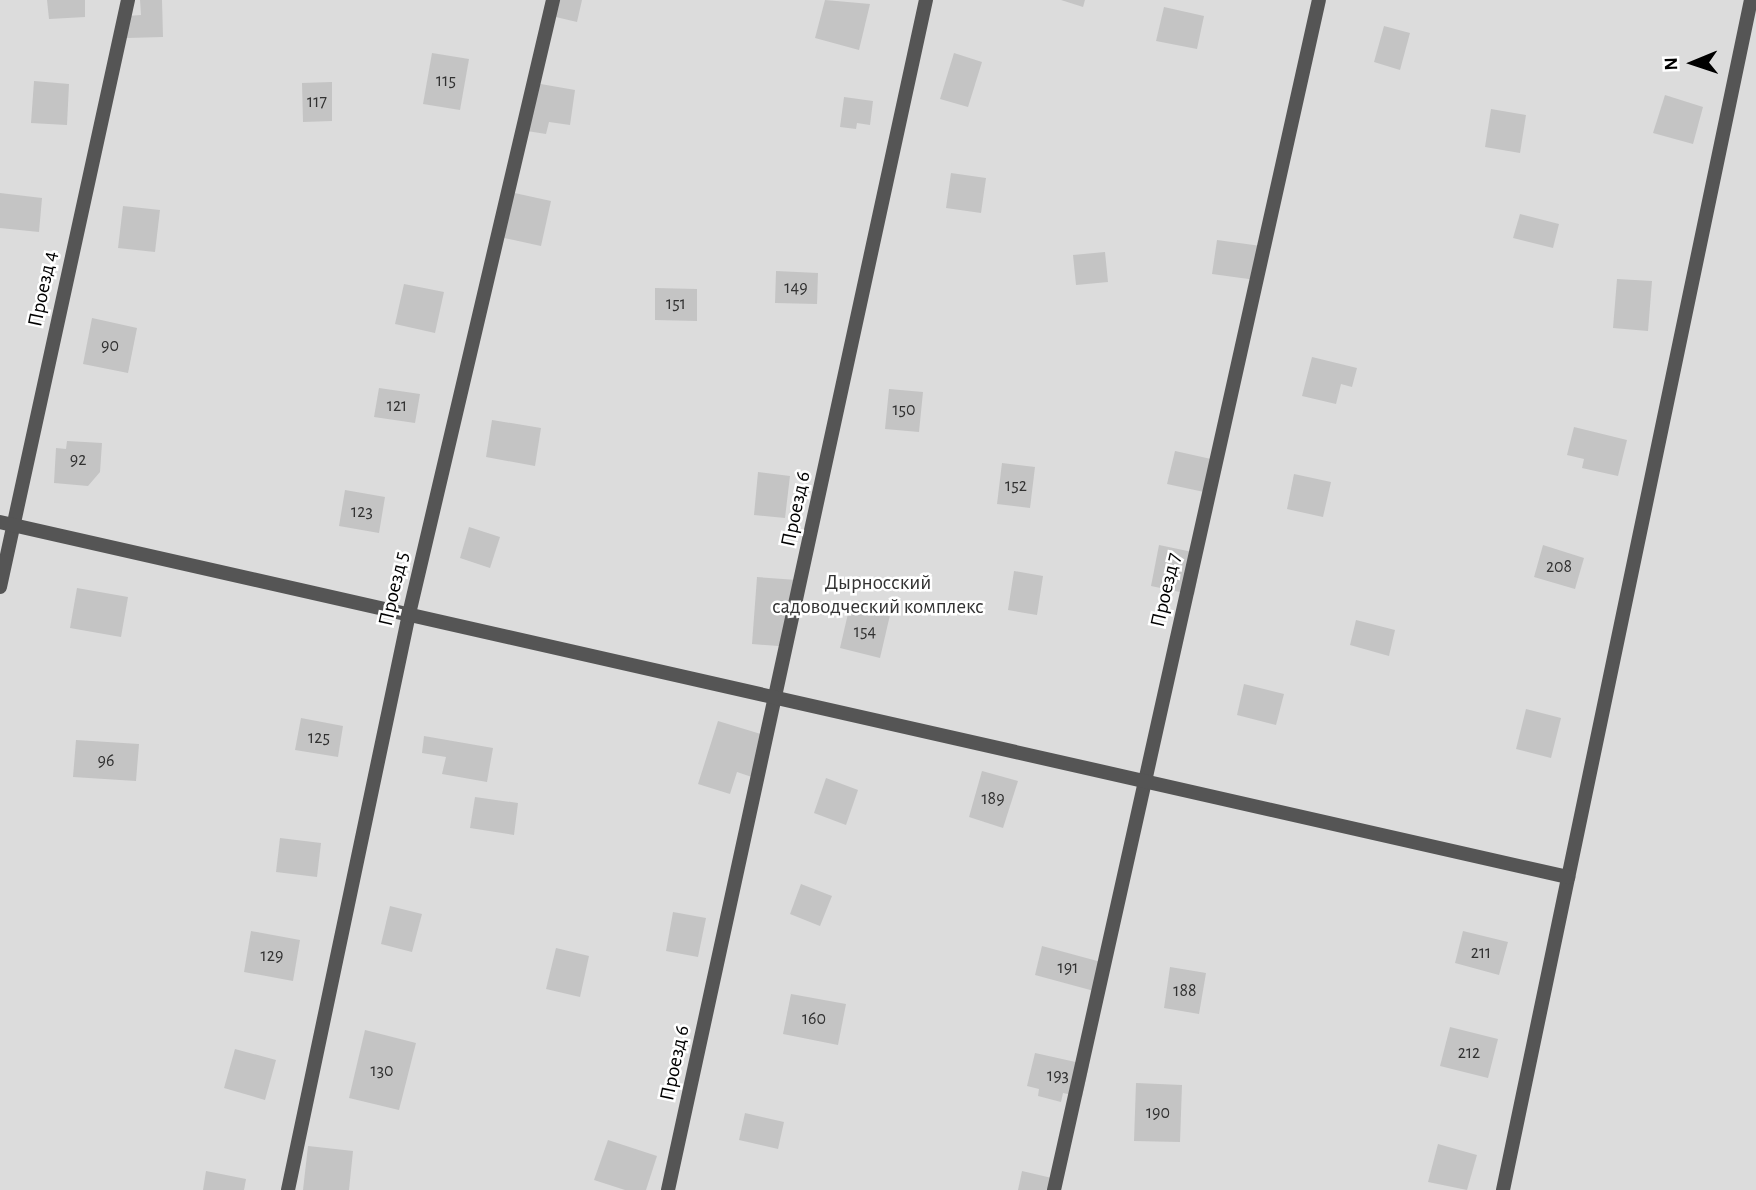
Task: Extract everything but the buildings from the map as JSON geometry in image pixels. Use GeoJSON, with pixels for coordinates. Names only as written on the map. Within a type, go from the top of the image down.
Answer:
{"type":"FeatureCollection","features":[{"type":"Feature","properties":{"kind":"street","name":"Проезд 4"},"geometry":{"type":"LineString","coordinates":[[0,587],[7,523],[128,0]]}},
{"type":"Feature","properties":{"kind":"street","name":"Проезд 5"},"geometry":{"type":"LineString","coordinates":[[288,1190],[409,614],[553,0]]}},
{"type":"Feature","properties":{"kind":"street","name":"Проезд 6"},"geometry":{"type":"LineString","coordinates":[[668,1190],[926,0]]}},
{"type":"Feature","properties":{"kind":"street","name":"Проезд 7"},"geometry":{"type":"LineString","coordinates":[[1054,1190],[1319,0]]}},
{"type":"Feature","properties":{"kind":"street"},"geometry":{"type":"LineString","coordinates":[[1503,1190],[1751,0]]}},
{"type":"Feature","properties":{"kind":"street"},"geometry":{"type":"LineString","coordinates":[[7,523],[1568,877]]}},
{"type":"Feature","properties":{"kind":"green space","name":"Дырносский садоводческий комплекс"},"geometry":{"type":"Polygon","coordinates":[[[0,0],[1756,0],[1756,1190],[0,1190],[0,0]]]}}]}
